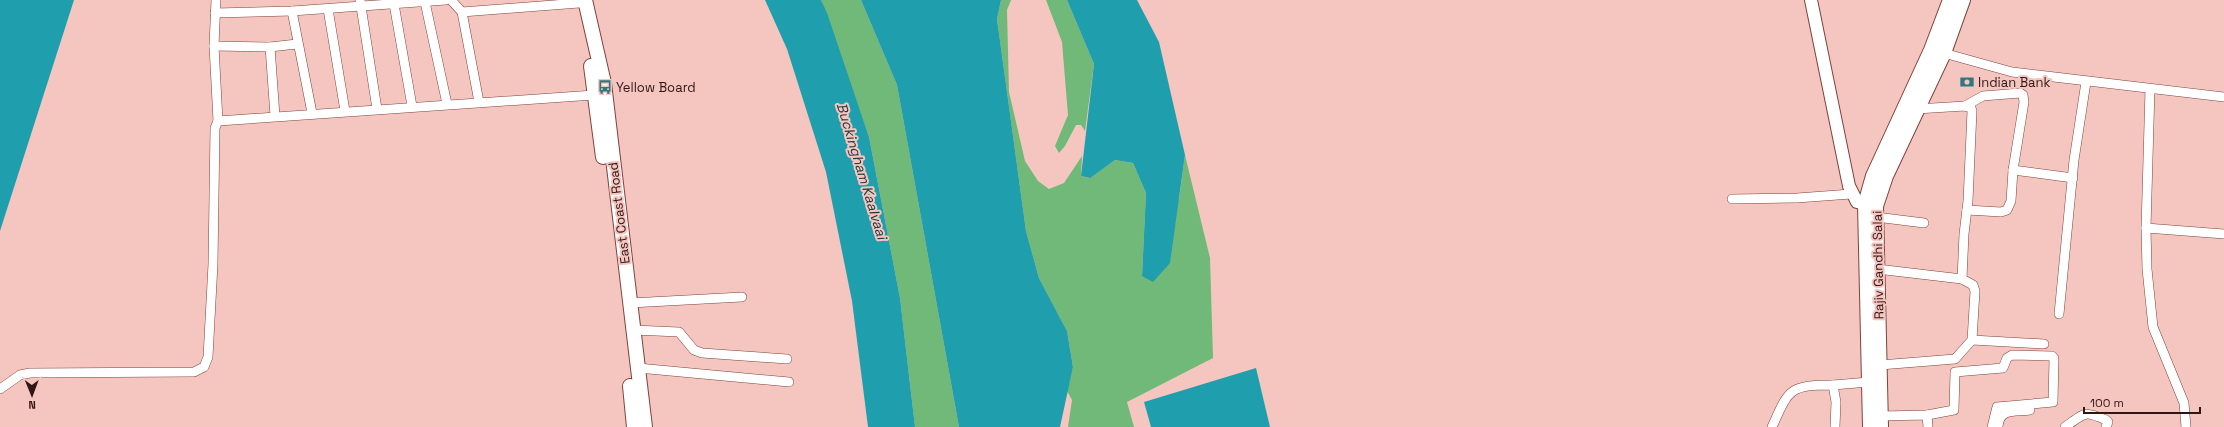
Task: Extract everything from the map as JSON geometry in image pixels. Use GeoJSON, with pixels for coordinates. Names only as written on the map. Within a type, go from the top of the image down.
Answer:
{"type":"FeatureCollection","features":[{"type":"Feature","properties":{"kind":"main road","name":"Rajiv Gandhi Salai"},"geometry":{"type":"LineString","coordinates":[[1881,421],[1877,270],[1872,209],[1916,109],[1937,52],[1950,0]]}},
{"type":"Feature","properties":{"kind":"main road","name":"Rajiv Gandhi Salai"},"geometry":{"type":"LineString","coordinates":[[1870,427],[1869,382],[1873,176],[1963,0]]}},
{"type":"Feature","properties":{"kind":"main road","name":"East Coast Road"},"geometry":{"type":"LineString","coordinates":[[580,1],[588,45],[622,287],[634,427]]}},
{"type":"Feature","properties":{"kind":"main road","name":"East Coast Road"},"geometry":{"type":"LineString","coordinates":[[580,1],[604,84],[644,427]]}},
{"type":"Feature","properties":{"kind":"street"},"geometry":{"type":"LineString","coordinates":[[0,389],[20,374],[194,372],[204,368],[208,357],[209,342],[213,264],[215,128],[218,121],[214,46],[216,0]]}},
{"type":"Feature","properties":{"kind":"street"},"geometry":{"type":"LineString","coordinates":[[215,13],[292,11],[328,8],[360,3],[394,4],[446,0]]}},
{"type":"Feature","properties":{"kind":"street"},"geometry":{"type":"LineString","coordinates":[[451,0],[462,12],[479,102]]}},
{"type":"Feature","properties":{"kind":"street"},"geometry":{"type":"LineString","coordinates":[[1811,0],[1851,194],[1857,202],[1872,209],[1924,223]]}},
{"type":"Feature","properties":{"kind":"street"},"geometry":{"type":"LineString","coordinates":[[462,12],[580,1]]}},
{"type":"Feature","properties":{"kind":"street"},"geometry":{"type":"LineString","coordinates":[[425,2],[447,104]]}},
{"type":"Feature","properties":{"kind":"street"},"geometry":{"type":"LineString","coordinates":[[360,3],[378,109]]}},
{"type":"Feature","properties":{"kind":"street"},"geometry":{"type":"LineString","coordinates":[[394,4],[412,106]]}},
{"type":"Feature","properties":{"kind":"street"},"geometry":{"type":"LineString","coordinates":[[328,8],[345,111]]}},
{"type":"Feature","properties":{"kind":"street"},"geometry":{"type":"LineString","coordinates":[[292,11],[297,44],[312,113]]}},
{"type":"Feature","properties":{"kind":"street"},"geometry":{"type":"LineString","coordinates":[[214,46],[270,47],[297,44]]}},
{"type":"Feature","properties":{"kind":"street"},"geometry":{"type":"LineString","coordinates":[[270,47],[275,116]]}},
{"type":"Feature","properties":{"kind":"street"},"geometry":{"type":"LineString","coordinates":[[1937,52],[2012,72],[2086,82],[2224,97]]}},
{"type":"Feature","properties":{"kind":"street"},"geometry":{"type":"LineString","coordinates":[[2059,314],[2073,178],[2086,82]]}},
{"type":"Feature","properties":{"kind":"street"},"geometry":{"type":"LineString","coordinates":[[2150,89],[2146,228],[2147,269],[2153,327],[2184,403],[2186,427]]}},
{"type":"Feature","properties":{"kind":"street"},"geometry":{"type":"LineString","coordinates":[[1965,106],[1983,96],[2020,93],[2023,95],[2024,102],[2013,170],[2011,201],[2007,210],[2001,212],[1967,210]]}},
{"type":"Feature","properties":{"kind":"street"},"geometry":{"type":"LineString","coordinates":[[218,121],[412,106],[594,95]]}},
{"type":"Feature","properties":{"kind":"street"},"geometry":{"type":"LineString","coordinates":[[1916,109],[1965,106],[1971,108],[1972,114],[1967,210],[1962,279]]}},
{"type":"Feature","properties":{"kind":"street"},"geometry":{"type":"LineString","coordinates":[[2013,170],[2073,178]]}},
{"type":"Feature","properties":{"kind":"street"},"geometry":{"type":"LineString","coordinates":[[1732,199],[1790,198],[1851,194]]}},
{"type":"Feature","properties":{"kind":"street"},"geometry":{"type":"LineString","coordinates":[[2146,228],[2224,234]]}},
{"type":"Feature","properties":{"kind":"street"},"geometry":{"type":"LineString","coordinates":[[1877,270],[1962,279],[1973,285],[1974,291],[1972,340],[1955,358],[1880,365]]}},
{"type":"Feature","properties":{"kind":"street"},"geometry":{"type":"LineString","coordinates":[[630,303],[742,297]]}},
{"type":"Feature","properties":{"kind":"street"},"geometry":{"type":"LineString","coordinates":[[633,330],[679,332],[694,350],[702,353],[787,359]]}},
{"type":"Feature","properties":{"kind":"street"},"geometry":{"type":"LineString","coordinates":[[1972,340],[2044,344]]}},
{"type":"Feature","properties":{"kind":"street"},"geometry":{"type":"LineString","coordinates":[[1881,421],[1954,410],[1955,372],[2003,368],[2007,358],[2012,355],[2052,356],[2054,358],[2053,402],[1997,407],[1992,427]]}},
{"type":"Feature","properties":{"kind":"street"},"geometry":{"type":"LineString","coordinates":[[638,368],[789,382]]}},
{"type":"Feature","properties":{"kind":"street"},"geometry":{"type":"LineString","coordinates":[[1772,427],[1785,399],[1791,391],[1805,387],[1869,382]]}},
{"type":"Feature","properties":{"kind":"street"},"geometry":{"type":"LineString","coordinates":[[1833,385],[1836,402],[1835,427]]}},
{"type":"Feature","properties":{"kind":"street"},"geometry":{"type":"LineString","coordinates":[[1998,427],[1999,418],[2003,413],[2051,407]]}},
{"type":"Feature","properties":{"kind":"street"},"geometry":{"type":"LineString","coordinates":[[2065,427],[2085,413],[2089,412],[2106,420],[2108,422],[2106,427]]}},
{"type":"Feature","properties":{"kind":"street"},"geometry":{"type":"LineString","coordinates":[[1927,415],[1928,427]]}},
{"type":"Feature","properties":{"kind":"green space"},"geometry":{"type":"Polygon","coordinates":[[[821,0],[861,0],[897,85],[959,427],[915,427],[900,298],[869,137],[821,0]]]}},
{"type":"Feature","properties":{"kind":"green space"},"geometry":{"type":"Polygon","coordinates":[[[1001,0],[1011,0],[1007,10],[1009,92],[1025,161],[1038,181],[1049,189],[1064,183],[1082,156],[1081,176],[1089,178],[1115,160],[1133,163],[1146,193],[1142,276],[1179,199],[1185,155],[1210,258],[1213,358],[1127,402],[1134,427],[1068,427],[1072,400],[1067,391],[1073,367],[1067,331],[1039,278],[1026,231],[997,19],[1001,0]]]}},
{"type":"Feature","properties":{"kind":"green space"},"geometry":{"type":"Polygon","coordinates":[[[1046,0],[1067,0],[1094,64],[1085,131],[1081,125],[1076,125],[1065,146],[1059,153],[1055,146],[1068,115],[1062,42],[1046,0]]]}},
{"type":"Feature","properties":{"kind":"water"},"geometry":{"type":"Polygon","coordinates":[[[0,0],[74,0],[0,231],[0,0]]]}},
{"type":"Feature","properties":{"kind":"water","name":"Buckingham Kaalvaai"},"geometry":{"type":"Polygon","coordinates":[[[765,0],[821,0],[827,13],[869,137],[900,298],[915,427],[868,427],[852,301],[826,172],[787,49],[765,0]]]}},
{"type":"Feature","properties":{"kind":"water"},"geometry":{"type":"Polygon","coordinates":[[[861,0],[1001,0],[997,19],[1026,231],[1039,278],[1067,331],[1073,367],[1060,427],[959,427],[897,85],[861,0]]]}},
{"type":"Feature","properties":{"kind":"water"},"geometry":{"type":"Polygon","coordinates":[[[1067,0],[1137,0],[1159,42],[1185,155],[1170,263],[1153,282],[1142,276],[1146,193],[1133,163],[1115,160],[1090,178],[1081,176],[1094,64],[1067,0]]]}},
{"type":"Feature","properties":{"kind":"water"},"geometry":{"type":"Polygon","coordinates":[[[1256,368],[1270,427],[1151,427],[1144,402],[1256,368]]]}},
{"type":"Feature","properties":{"kind":"place","name":"Indian Bank"},"geometry":{"type":"Point","coordinates":[1967,82]}},
{"type":"Feature","properties":{"kind":"place","name":"Yellow Board"},"geometry":{"type":"Point","coordinates":[605,87]}}]}
